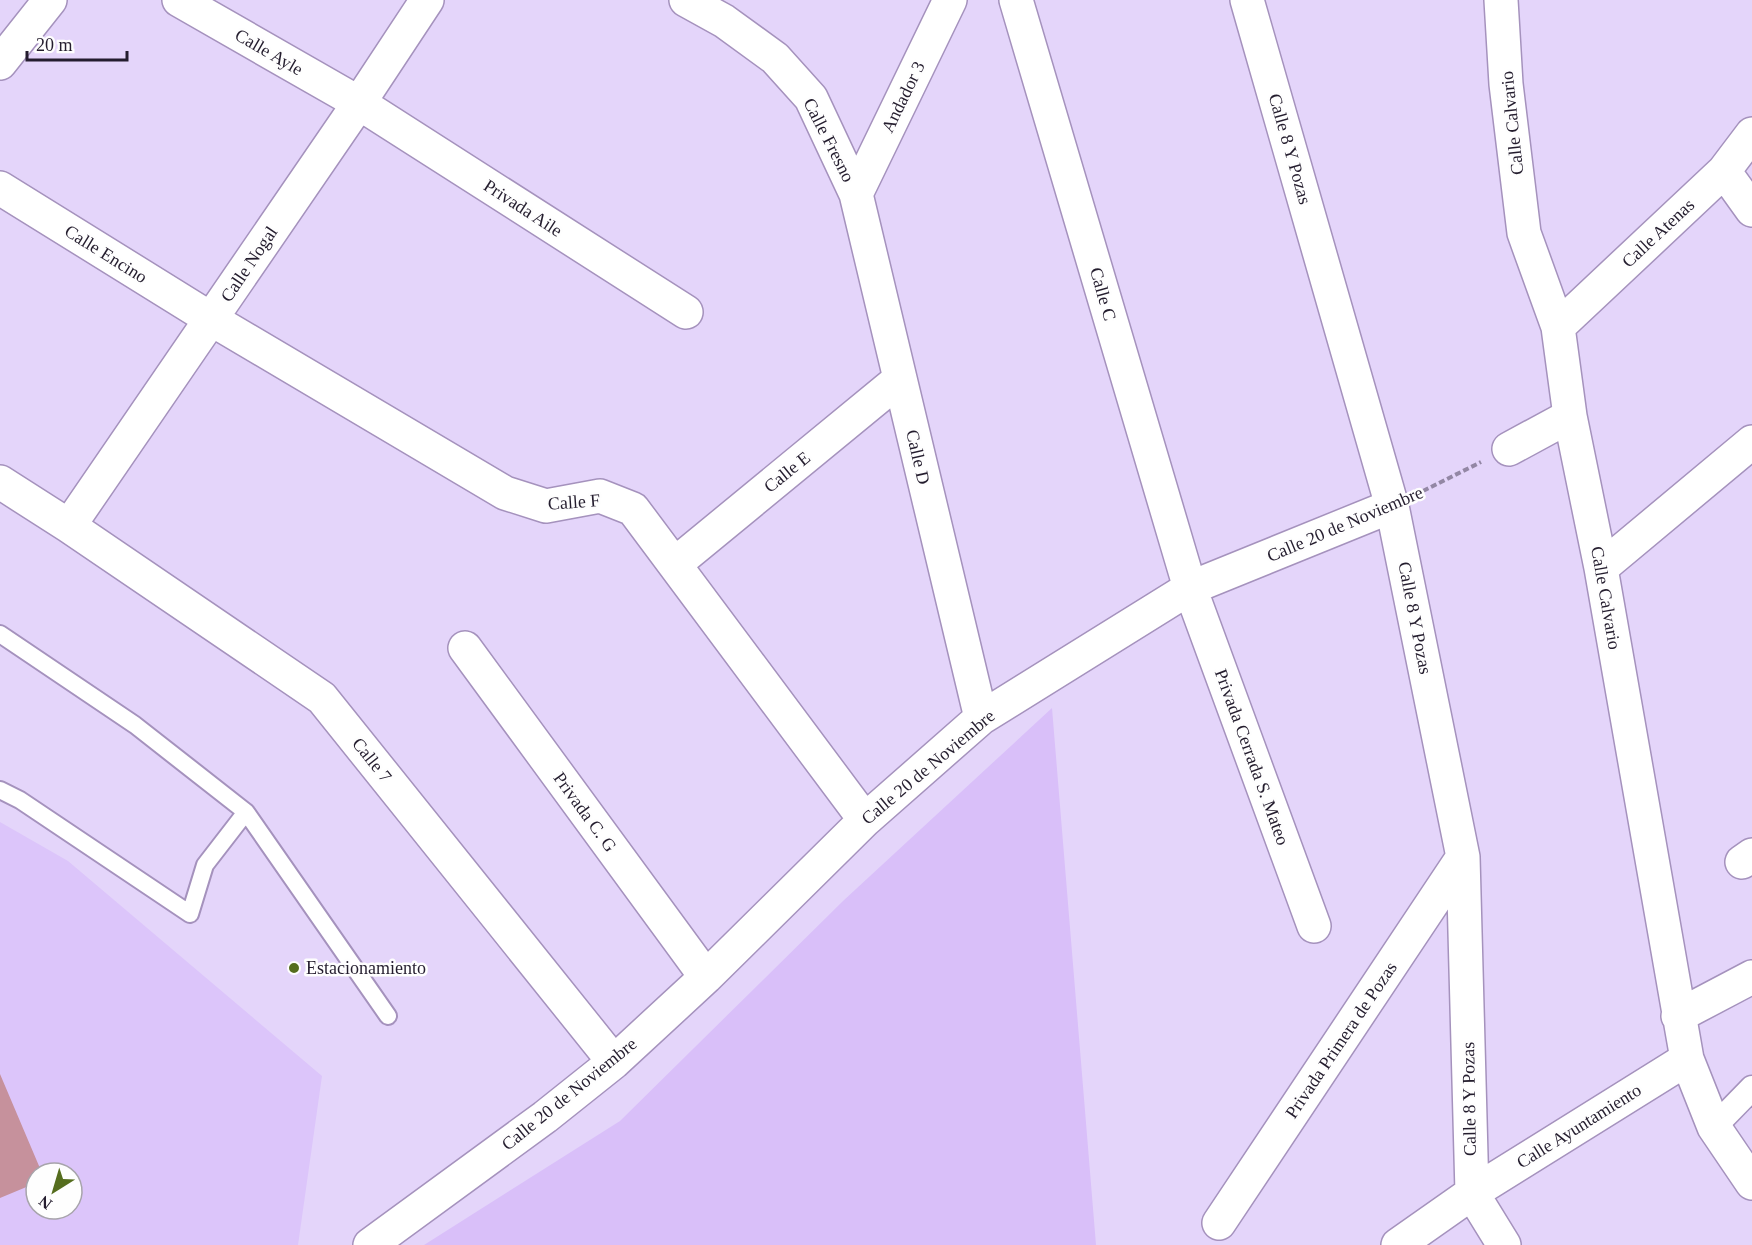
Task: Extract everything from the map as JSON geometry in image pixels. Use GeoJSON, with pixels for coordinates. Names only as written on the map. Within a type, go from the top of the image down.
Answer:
{"type":"FeatureCollection","features":[{"type":"Feature","properties":{"kind":"street"},"geometry":{"type":"LineString","coordinates":[[0,63],[50,0]]}},
{"type":"Feature","properties":{"kind":"street","name":"Calle Ayle"},"geometry":{"type":"LineString","coordinates":[[179,0],[360,103]]}},
{"type":"Feature","properties":{"kind":"street","name":"Calle Nogal"},"geometry":{"type":"LineString","coordinates":[[69,526],[360,103],[427,0]]}},
{"type":"Feature","properties":{"kind":"street","name":"Calle Fresno"},"geometry":{"type":"LineString","coordinates":[[686,0],[724,21],[775,58],[811,99],[856,194]]}},
{"type":"Feature","properties":{"kind":"street","name":"Andador 3"},"geometry":{"type":"LineString","coordinates":[[856,194],[950,0]]}},
{"type":"Feature","properties":{"kind":"street","name":"Calle C"},"geometry":{"type":"LineString","coordinates":[[1016,0],[1190,588]]}},
{"type":"Feature","properties":{"kind":"street","name":"Calle 8 Y Pozas"},"geometry":{"type":"LineString","coordinates":[[1247,0],[1392,506],[1463,857],[1472,1193]]}},
{"type":"Feature","properties":{"kind":"street","name":"Calle Calvario"},"geometry":{"type":"LineString","coordinates":[[1501,0],[1506,84],[1524,233],[1558,327],[1570,416],[1601,568],[1687,1059],[1714,1127],[1752,1183]]}},
{"type":"Feature","properties":{"kind":"street","name":"Privada Aile"},"geometry":{"type":"LineString","coordinates":[[360,103],[687,312]]}},
{"type":"Feature","properties":{"kind":"street","name":"Calle Atenas"},"geometry":{"type":"LineString","coordinates":[[1558,327],[1724,171],[1752,134]]}},
{"type":"Feature","properties":{"kind":"street"},"geometry":{"type":"LineString","coordinates":[[1724,171],[1752,210]]}},
{"type":"Feature","properties":{"kind":"street","name":"Calle Encino"},"geometry":{"type":"LineString","coordinates":[[0,188],[211,319]]}},
{"type":"Feature","properties":{"kind":"street","name":"Calle D"},"geometry":{"type":"LineString","coordinates":[[856,194],[981,718]]}},
{"type":"Feature","properties":{"kind":"street","name":"Calle F"},"geometry":{"type":"LineString","coordinates":[[211,319],[505,493],[546,506],[600,496],[633,509],[865,820]]}},
{"type":"Feature","properties":{"kind":"street","name":"Calle E"},"geometry":{"type":"LineString","coordinates":[[675,564],[900,380]]}},
{"type":"Feature","properties":{"kind":"street"},"geometry":{"type":"LineString","coordinates":[[1509,449],[1570,416]]}},
{"type":"Feature","properties":{"kind":"street"},"geometry":{"type":"LineString","coordinates":[[1601,568],[1752,442]]}},
{"type":"Feature","properties":{"kind":"street","name":"Calle 7"},"geometry":{"type":"LineString","coordinates":[[0,482],[69,526],[322,698],[614,1062]]}},
{"type":"Feature","properties":{"kind":"street","name":"Calle 20 de Noviembre"},"geometry":{"type":"LineString","coordinates":[[370,1245],[545,1117],[614,1062],[706,977],[865,820],[981,718],[1190,588],[1392,506]]}},
{"type":"Feature","properties":{"kind":"street","name":"Privada Cerrada S. Mateo"},"geometry":{"type":"LineString","coordinates":[[1190,588],[1314,926]]}},
{"type":"Feature","properties":{"kind":"street","name":"Privada C. G"},"geometry":{"type":"LineString","coordinates":[[465,648],[706,977]]}},
{"type":"Feature","properties":{"kind":"street","name":"Privada Primera de Pozas"},"geometry":{"type":"LineString","coordinates":[[1219,1223],[1463,857]]}},
{"type":"Feature","properties":{"kind":"street"},"geometry":{"type":"LineString","coordinates":[[1678,1016],[1752,977]]}},
{"type":"Feature","properties":{"kind":"street","name":"Calle Ayuntamiento"},"geometry":{"type":"LineString","coordinates":[[1398,1245],[1472,1193],[1687,1059]]}},
{"type":"Feature","properties":{"kind":"street"},"geometry":{"type":"LineString","coordinates":[[1714,1127],[1752,1088]]}},
{"type":"Feature","properties":{"kind":"street"},"geometry":{"type":"LineString","coordinates":[[1472,1193],[1504,1245]]}},
{"type":"Feature","properties":{"kind":"lane"},"geometry":{"type":"LineString","coordinates":[[0,634],[135,725],[246,812],[388,1016]]}},
{"type":"Feature","properties":{"kind":"lane"},"geometry":{"type":"LineString","coordinates":[[0,790],[20,800],[190,914],[205,865],[246,812]]}},
{"type":"Feature","properties":{"kind":"path","name":"Calle 20 de Noviembre"},"geometry":{"type":"LineString","coordinates":[[1392,506],[1509,449]]}},
{"type":"Feature","properties":{"kind":"shaded area"},"geometry":{"type":"Polygon","coordinates":[[[1052,708],[1096,1245],[424,1245],[620,1121],[843,901],[1052,708]]]}},
{"type":"Feature","properties":{"kind":"shaded area"},"geometry":{"type":"Polygon","coordinates":[[[0,822],[68,861],[322,1076],[298,1245],[0,1245],[0,822]]]}},
{"type":"Feature","properties":{"kind":"building"},"geometry":{"type":"Polygon","coordinates":[[[0,1074],[37,1161],[24,1161],[24,1188],[0,1198],[0,1074]]]}},
{"type":"Feature","properties":{"kind":"place","name":"Estacionamiento"},"geometry":{"type":"Point","coordinates":[294,968]}}]}
